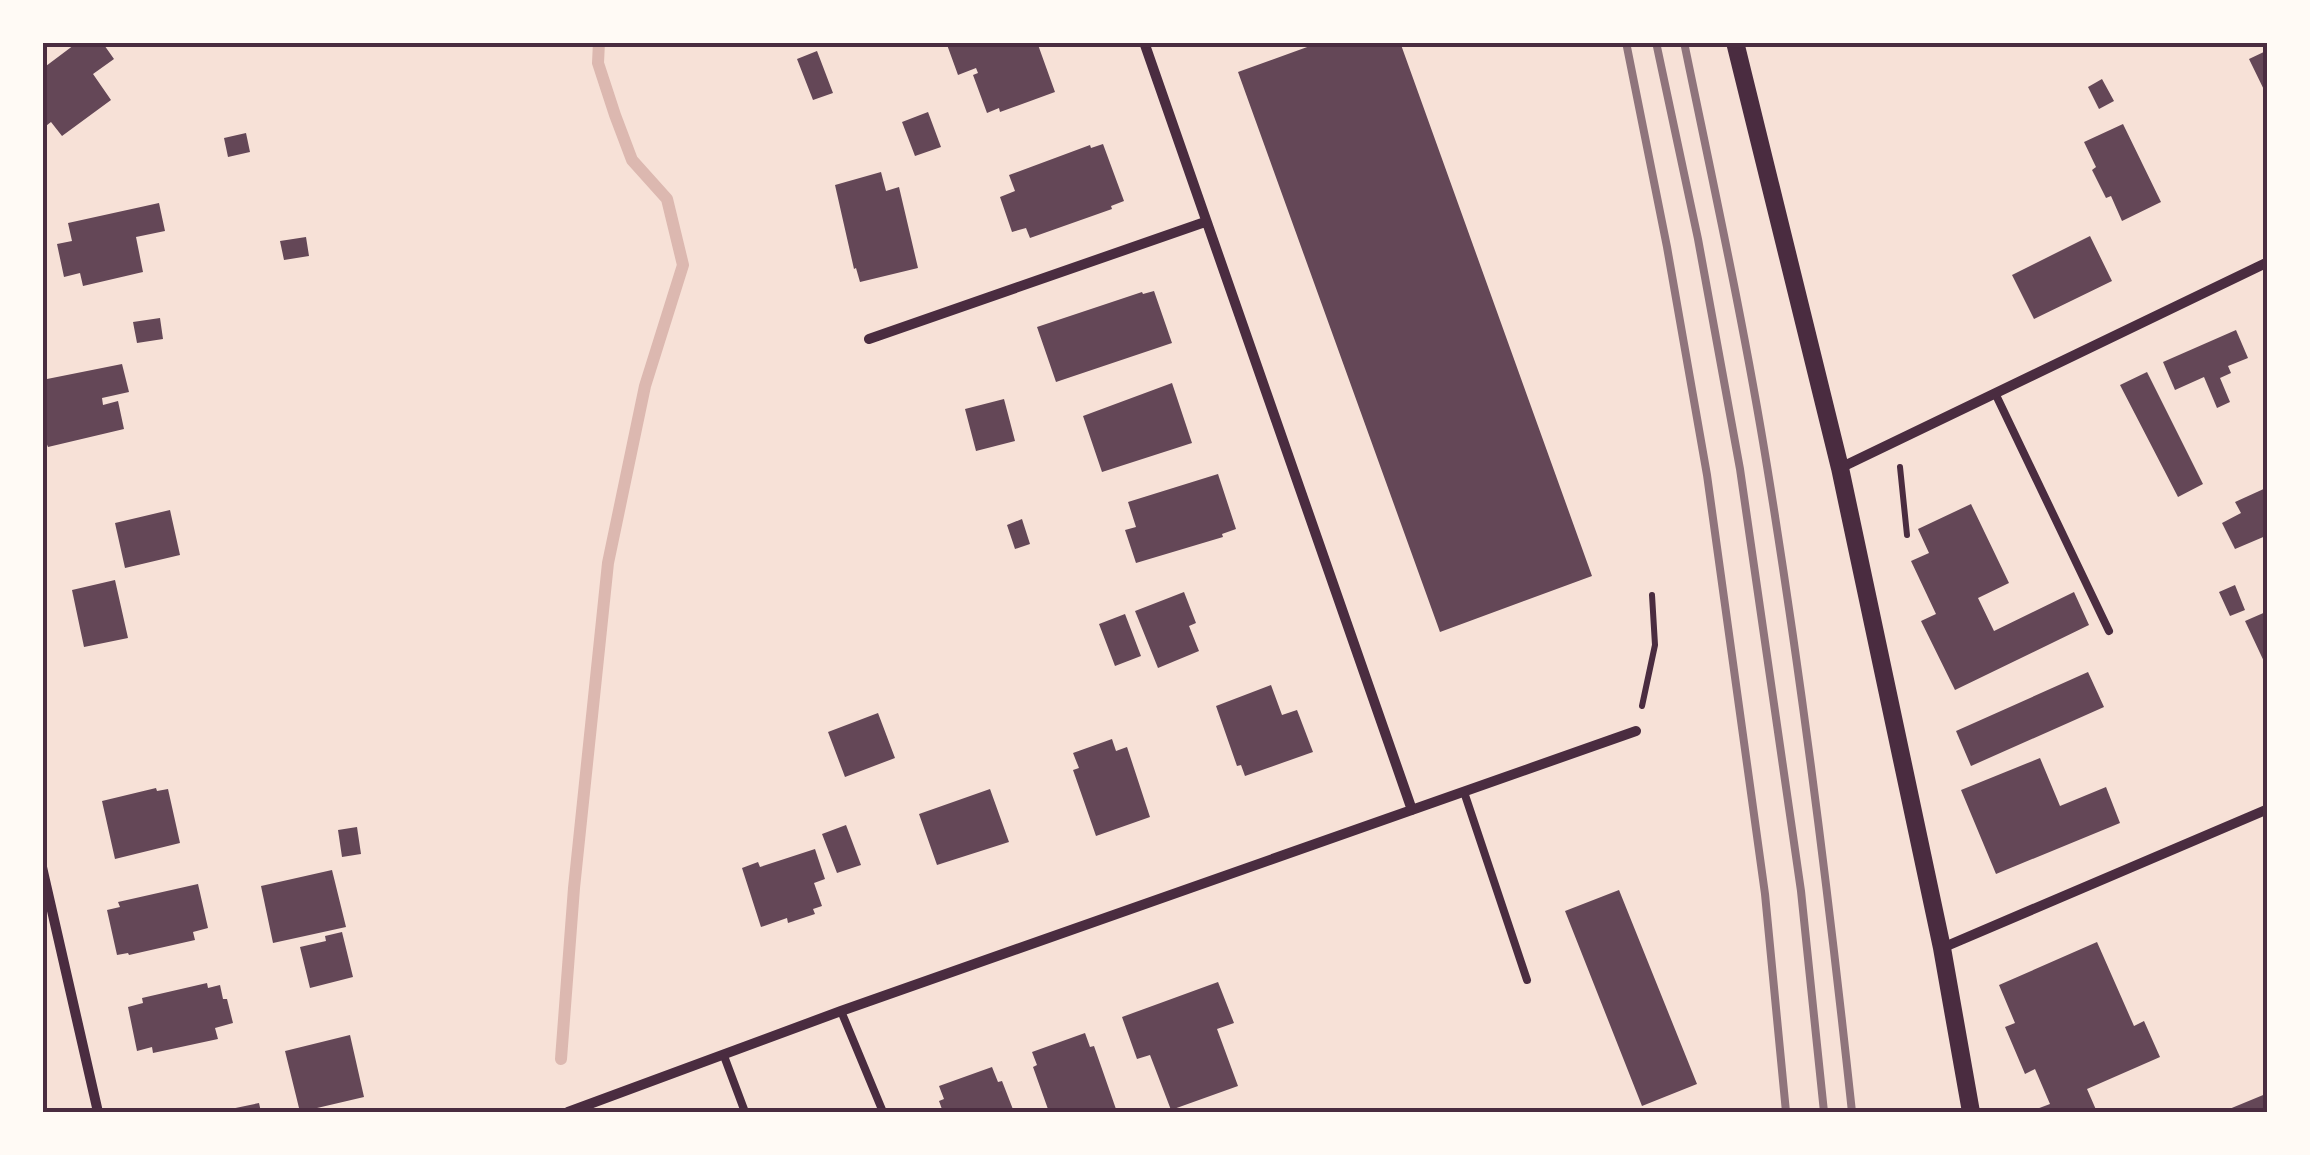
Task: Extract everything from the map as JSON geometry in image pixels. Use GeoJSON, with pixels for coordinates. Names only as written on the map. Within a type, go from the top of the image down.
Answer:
{"type":"FeatureCollection","features":[{"type":"Feature","properties":{"kind":"street"},"geometry":{"type":"LineString","coordinates":[[1144,42],[1412,810]]}},
{"type":"Feature","properties":{"kind":"street"},"geometry":{"type":"LineString","coordinates":[[1735,42],[1840,468],[1942,948],[1971,1112]]}},
{"type":"Feature","properties":{"kind":"street"},"geometry":{"type":"LineString","coordinates":[[868,339],[1206,222]]}},
{"type":"Feature","properties":{"kind":"street"},"geometry":{"type":"LineString","coordinates":[[1840,468],[2268,262]]}},
{"type":"Feature","properties":{"kind":"street"},"geometry":{"type":"LineString","coordinates":[[568,1112],[841,1011],[1636,731]]}},
{"type":"Feature","properties":{"kind":"street"},"geometry":{"type":"LineString","coordinates":[[1942,948],[2268,808]]}},
{"type":"Feature","properties":{"kind":"street"},"geometry":{"type":"LineString","coordinates":[[42,866],[98,1112]]}},
{"type":"Feature","properties":{"kind":"lane"},"geometry":{"type":"LineString","coordinates":[[1996,392],[2109,631]]}},
{"type":"Feature","properties":{"kind":"lane"},"geometry":{"type":"LineString","coordinates":[[1464,792],[1527,980]]}},
{"type":"Feature","properties":{"kind":"lane"},"geometry":{"type":"LineString","coordinates":[[841,1011],[883,1112]]}},
{"type":"Feature","properties":{"kind":"lane"},"geometry":{"type":"LineString","coordinates":[[724,1056],[745,1112]]}},
{"type":"Feature","properties":{"kind":"path"},"geometry":{"type":"LineString","coordinates":[[1905,494],[1907,535]]}},
{"type":"Feature","properties":{"kind":"path"},"geometry":{"type":"LineString","coordinates":[[1636,731],[1655,645],[1652,595]]}},
{"type":"Feature","properties":{"kind":"building"},"geometry":{"type":"Polygon","coordinates":[[[78,42],[102,42],[114,59],[93,74],[111,100],[62,136],[51,122],[42,129],[42,69],[78,42]]]}},
{"type":"Feature","properties":{"kind":"building"},"geometry":{"type":"Polygon","coordinates":[[[946,42],[1037,42],[1055,92],[987,113],[973,75],[978,73],[976,68],[958,75],[946,42]]]}},
{"type":"Feature","properties":{"kind":"building"},"geometry":{"type":"Polygon","coordinates":[[[1321,42],[1400,42],[1592,576],[1440,632],[1238,72],[1321,42]]]}},
{"type":"Feature","properties":{"kind":"building"},"geometry":{"type":"Polygon","coordinates":[[[2268,50],[2268,98],[2249,59],[2268,50]]]}},
{"type":"Feature","properties":{"kind":"building"},"geometry":{"type":"Polygon","coordinates":[[[817,51],[833,93],[813,100],[797,59],[817,51]]]}},
{"type":"Feature","properties":{"kind":"building"},"geometry":{"type":"Polygon","coordinates":[[[2102,79],[2114,101],[2099,109],[2088,87],[2102,79]]]}},
{"type":"Feature","properties":{"kind":"building"},"geometry":{"type":"Polygon","coordinates":[[[928,112],[941,147],[915,156],[902,122],[928,112]]]}},
{"type":"Feature","properties":{"kind":"building"},"geometry":{"type":"Polygon","coordinates":[[[2123,124],[2161,202],[2122,221],[2111,196],[2106,198],[2092,170],[2096,167],[2084,142],[2123,124]]]}},
{"type":"Feature","properties":{"kind":"building"},"geometry":{"type":"Polygon","coordinates":[[[246,133],[250,152],[228,157],[224,138],[246,133]]]}},
{"type":"Feature","properties":{"kind":"building"},"geometry":{"type":"Polygon","coordinates":[[[1103,144],[1124,201],[1111,206],[1112,209],[1030,238],[1026,228],[1012,232],[1000,197],[1015,191],[1009,175],[1090,145],[1091,148],[1103,144]]]}},
{"type":"Feature","properties":{"kind":"building"},"geometry":{"type":"Polygon","coordinates":[[[881,172],[886,191],[899,187],[918,268],[860,282],[835,185],[881,172]]]}},
{"type":"Feature","properties":{"kind":"building"},"geometry":{"type":"Polygon","coordinates":[[[159,203],[165,231],[136,237],[143,272],[83,286],[80,273],[64,277],[57,244],[72,241],[68,223],[159,203]]]}},
{"type":"Feature","properties":{"kind":"building"},"geometry":{"type":"Polygon","coordinates":[[[2090,236],[2112,281],[2034,319],[2012,275],[2090,236]]]}},
{"type":"Feature","properties":{"kind":"building"},"geometry":{"type":"Polygon","coordinates":[[[306,237],[309,256],[284,260],[280,241],[306,237]]]}},
{"type":"Feature","properties":{"kind":"building"},"geometry":{"type":"Polygon","coordinates":[[[1154,291],[1172,343],[1056,382],[1037,327],[1154,291]]]}},
{"type":"Feature","properties":{"kind":"building"},"geometry":{"type":"Polygon","coordinates":[[[160,318],[163,339],[137,343],[133,322],[160,318]]]}},
{"type":"Feature","properties":{"kind":"building"},"geometry":{"type":"Polygon","coordinates":[[[2236,330],[2248,358],[2228,366],[2231,373],[2220,378],[2230,402],[2217,408],[2204,377],[2175,390],[2163,362],[2236,330]]]}},
{"type":"Feature","properties":{"kind":"building"},"geometry":{"type":"Polygon","coordinates":[[[122,364],[129,392],[102,398],[103,405],[118,401],[124,429],[48,447],[42,432],[42,380],[122,364]]]}},
{"type":"Feature","properties":{"kind":"building"},"geometry":{"type":"Polygon","coordinates":[[[2147,372],[2203,484],[2178,497],[2120,385],[2147,372]]]}},
{"type":"Feature","properties":{"kind":"building"},"geometry":{"type":"Polygon","coordinates":[[[1172,383],[1192,443],[1102,472],[1083,416],[1172,383]]]}},
{"type":"Feature","properties":{"kind":"building"},"geometry":{"type":"Polygon","coordinates":[[[1004,399],[1015,441],[976,451],[965,409],[1004,399]]]}},
{"type":"Feature","properties":{"kind":"building"},"geometry":{"type":"Polygon","coordinates":[[[1218,474],[1236,529],[1222,534],[1223,537],[1136,563],[1125,530],[1136,527],[1128,502],[1218,474]]]}},
{"type":"Feature","properties":{"kind":"building"},"geometry":{"type":"Polygon","coordinates":[[[2268,487],[2268,535],[2235,549],[2222,523],[2241,513],[2235,502],[2268,487]]]}},
{"type":"Feature","properties":{"kind":"building"},"geometry":{"type":"Polygon","coordinates":[[[1971,504],[2009,583],[1978,598],[1994,631],[2074,592],[2089,625],[1955,690],[1921,621],[1936,614],[1911,561],[1929,553],[1918,529],[1971,504]]]}},
{"type":"Feature","properties":{"kind":"building"},"geometry":{"type":"Polygon","coordinates":[[[170,510],[180,555],[125,568],[115,523],[170,510]]]}},
{"type":"Feature","properties":{"kind":"building"},"geometry":{"type":"Polygon","coordinates":[[[1022,519],[1030,544],[1015,549],[1007,525],[1022,519]]]}},
{"type":"Feature","properties":{"kind":"building"},"geometry":{"type":"Polygon","coordinates":[[[115,580],[128,638],[84,647],[72,590],[115,580]]]}},
{"type":"Feature","properties":{"kind":"building"},"geometry":{"type":"Polygon","coordinates":[[[2235,585],[2245,610],[2230,616],[2219,592],[2235,585]]]}},
{"type":"Feature","properties":{"kind":"building"},"geometry":{"type":"Polygon","coordinates":[[[1184,592],[1196,623],[1189,626],[1199,651],[1158,668],[1135,611],[1184,592]]]}},
{"type":"Feature","properties":{"kind":"building"},"geometry":{"type":"Polygon","coordinates":[[[2268,611],[2268,670],[2245,621],[2268,611]]]}},
{"type":"Feature","properties":{"kind":"building"},"geometry":{"type":"Polygon","coordinates":[[[1125,614],[1141,656],[1115,666],[1099,624],[1125,614]]]}},
{"type":"Feature","properties":{"kind":"building"},"geometry":{"type":"Polygon","coordinates":[[[2088,672],[2104,707],[1971,766],[1956,731],[2088,672]]]}},
{"type":"Feature","properties":{"kind":"building"},"geometry":{"type":"Polygon","coordinates":[[[1271,685],[1282,715],[1297,710],[1313,752],[1245,776],[1241,765],[1237,766],[1216,706],[1271,685]]]}},
{"type":"Feature","properties":{"kind":"building"},"geometry":{"type":"Polygon","coordinates":[[[878,713],[895,758],[845,777],[828,732],[878,713]]]}},
{"type":"Feature","properties":{"kind":"building"},"geometry":{"type":"Polygon","coordinates":[[[1112,739],[1116,751],[1127,747],[1150,817],[1096,836],[1073,770],[1079,768],[1073,753],[1112,739]]]}},
{"type":"Feature","properties":{"kind":"building"},"geometry":{"type":"Polygon","coordinates":[[[2040,758],[2060,806],[2106,787],[2120,823],[1996,874],[1961,790],[2040,758]]]}},
{"type":"Feature","properties":{"kind":"building"},"geometry":{"type":"Polygon","coordinates":[[[156,788],[168,789],[180,843],[115,859],[102,801],[156,788]]]}},
{"type":"Feature","properties":{"kind":"building"},"geometry":{"type":"Polygon","coordinates":[[[990,789],[1009,842],[937,865],[919,814],[990,789]]]}},
{"type":"Feature","properties":{"kind":"building"},"geometry":{"type":"Polygon","coordinates":[[[846,825],[861,865],[837,873],[822,834],[846,825]]]}},
{"type":"Feature","properties":{"kind":"building"},"geometry":{"type":"Polygon","coordinates":[[[357,827],[361,854],[342,857],[338,830],[357,827]]]}},
{"type":"Feature","properties":{"kind":"building"},"geometry":{"type":"Polygon","coordinates":[[[815,849],[825,879],[814,883],[822,906],[813,909],[815,914],[761,927],[742,868],[758,862],[760,867],[815,849]]]}},
{"type":"Feature","properties":{"kind":"building"},"geometry":{"type":"Polygon","coordinates":[[[332,870],[346,927],[273,943],[261,886],[332,870]]]}},
{"type":"Feature","properties":{"kind":"building"},"geometry":{"type":"Polygon","coordinates":[[[198,884],[208,928],[193,932],[195,940],[117,955],[107,910],[120,907],[118,902],[198,884]]]}},
{"type":"Feature","properties":{"kind":"building"},"geometry":{"type":"Polygon","coordinates":[[[1619,890],[1697,1084],[1642,1106],[1565,911],[1619,890]]]}},
{"type":"Feature","properties":{"kind":"building"},"geometry":{"type":"Polygon","coordinates":[[[342,932],[353,977],[310,988],[300,947],[326,941],[325,936],[342,932]]]}},
{"type":"Feature","properties":{"kind":"building"},"geometry":{"type":"Polygon","coordinates":[[[2097,942],[2134,1026],[2144,1021],[2160,1057],[2087,1089],[2097,1112],[2029,1112],[2050,1104],[2035,1069],[2025,1074],[2005,1027],[2015,1023],[1999,985],[2097,942]]]}},
{"type":"Feature","properties":{"kind":"building"},"geometry":{"type":"Polygon","coordinates":[[[1218,982],[1234,1023],[1217,1029],[1238,1086],[1171,1110],[1150,1055],[1137,1059],[1122,1017],[1218,982]]]}},
{"type":"Feature","properties":{"kind":"building"},"geometry":{"type":"Polygon","coordinates":[[[207,983],[208,988],[220,985],[233,1023],[215,1028],[218,1039],[153,1053],[152,1047],[137,1051],[128,1007],[143,1003],[142,998],[207,983]]]}},
{"type":"Feature","properties":{"kind":"building"},"geometry":{"type":"Polygon","coordinates":[[[1085,1033],[1090,1047],[1094,1046],[1117,1112],[1049,1112],[1033,1067],[1037,1065],[1032,1052],[1085,1033]]]}},
{"type":"Feature","properties":{"kind":"building"},"geometry":{"type":"Polygon","coordinates":[[[350,1035],[364,1097],[300,1112],[285,1051],[350,1035]]]}},
{"type":"Feature","properties":{"kind":"building"},"geometry":{"type":"Polygon","coordinates":[[[992,1067],[1014,1112],[943,1112],[939,1086],[992,1067]]]}},
{"type":"Feature","properties":{"kind":"building"},"geometry":{"type":"Polygon","coordinates":[[[2268,1093],[2268,1112],[2222,1112],[2268,1093]]]}},
{"type":"Feature","properties":{"kind":"building"},"geometry":{"type":"Polygon","coordinates":[[[259,1103],[261,1112],[221,1112],[221,1111],[259,1103]]]}},
{"type":"Feature","properties":{"kind":"waterway"},"geometry":{"type":"LineString","coordinates":[[561,1059],[574,888],[608,563],[645,386],[683,265],[667,199],[632,160],[615,115],[598,63],[599,42]]}},
{"type":"Feature","properties":{"kind":"railway"},"geometry":{"type":"LineString","coordinates":[[1626,42],[1707,475],[1765,894],[1786,1112]]}},
{"type":"Feature","properties":{"kind":"railway"},"geometry":{"type":"LineString","coordinates":[[1656,42],[1698,239],[1740,469],[1801,891],[1824,1112]]}},
{"type":"Feature","properties":{"kind":"railway"},"geometry":{"type":"LineString","coordinates":[[1684,42],[1728,254],[1780,547],[1814,789],[1852,1112]]}}]}
